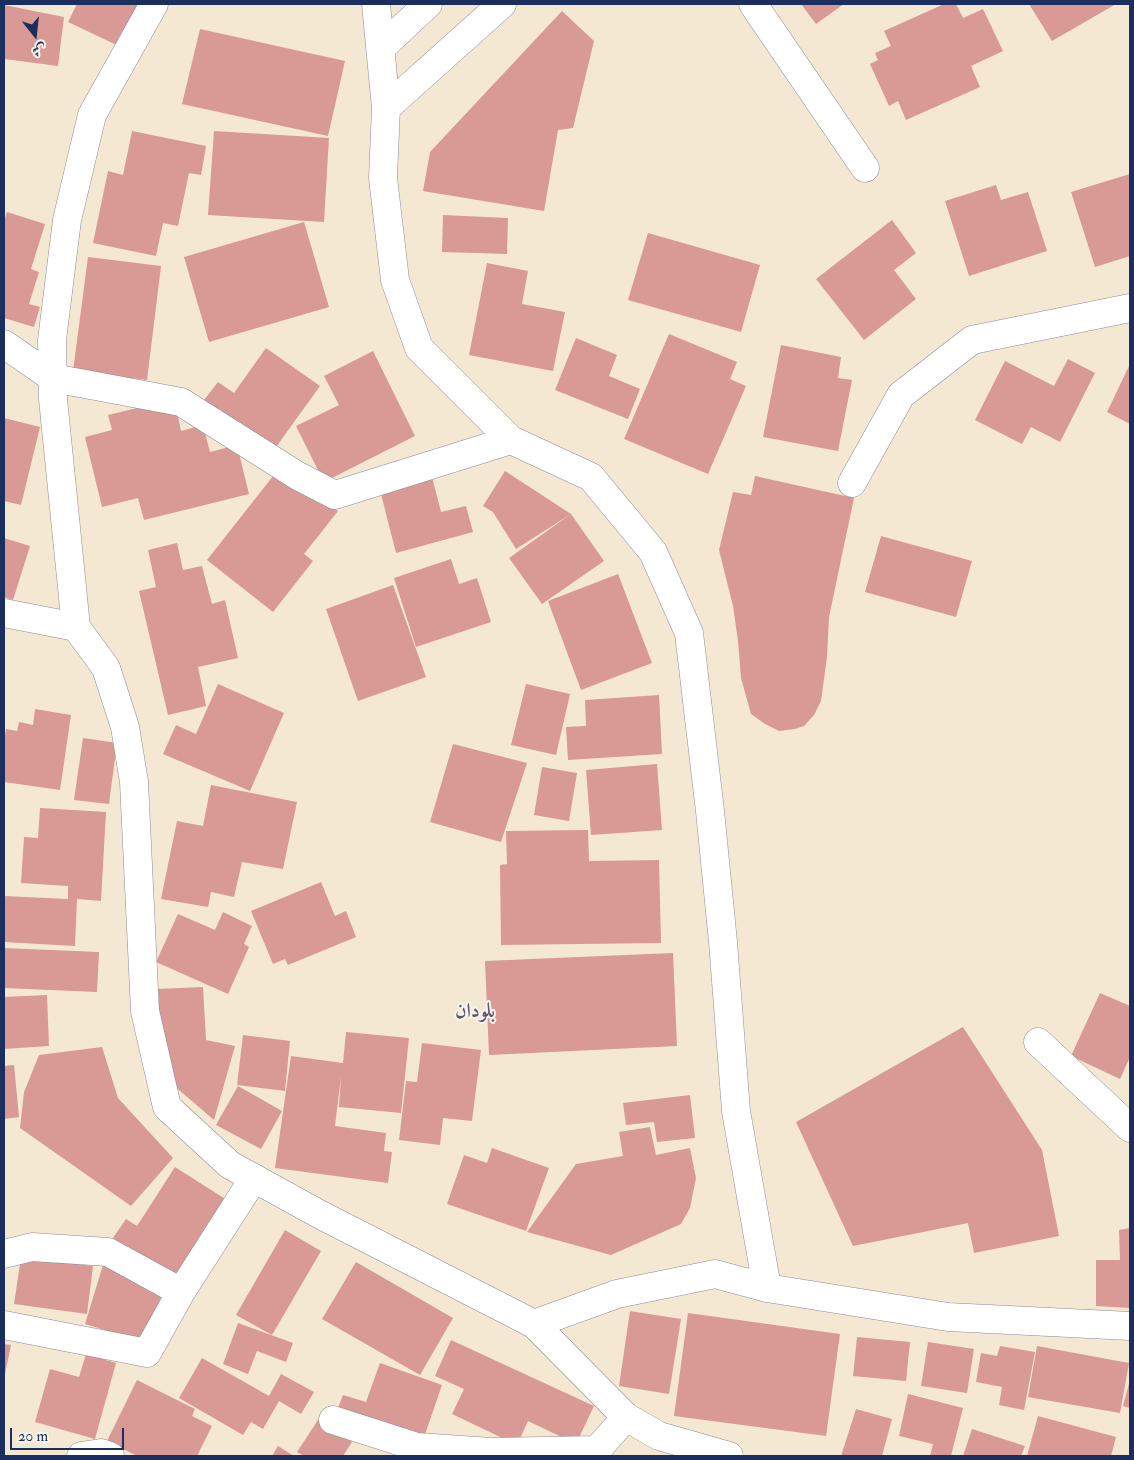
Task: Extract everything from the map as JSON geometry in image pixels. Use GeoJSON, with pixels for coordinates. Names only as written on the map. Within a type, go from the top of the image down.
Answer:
{"type":"FeatureCollection","features":[{"type":"Feature","properties":{"kind":"main road"},"geometry":{"type":"LineString","coordinates":[[154,4],[92,115],[67,220],[52,340],[53,399],[76,627],[106,668],[125,727],[134,782],[145,1011],[167,1107],[230,1166],[319,1214],[534,1324],[626,1417],[660,1436],[729,1456]]}},
{"type":"Feature","properties":{"kind":"main road"},"geometry":{"type":"LineString","coordinates":[[376,4],[386,108],[383,178],[395,280],[419,348],[511,440],[591,477],[653,552],[688,633],[712,830],[736,1111],[766,1288]]}},
{"type":"Feature","properties":{"kind":"main road"},"geometry":{"type":"LineString","coordinates":[[381,48],[428,4]]}},
{"type":"Feature","properties":{"kind":"main road"},"geometry":{"type":"LineString","coordinates":[[386,108],[502,4]]}},
{"type":"Feature","properties":{"kind":"main road"},"geometry":{"type":"LineString","coordinates":[[753,4],[865,168]]}},
{"type":"Feature","properties":{"kind":"main road"},"geometry":{"type":"LineString","coordinates":[[852,483],[901,395],[972,340],[1130,308]]}},
{"type":"Feature","properties":{"kind":"main road"},"geometry":{"type":"LineString","coordinates":[[4,344],[53,378],[181,402],[298,476],[335,495],[511,440]]}},
{"type":"Feature","properties":{"kind":"main road"},"geometry":{"type":"LineString","coordinates":[[4,612],[76,627]]}},
{"type":"Feature","properties":{"kind":"main road"},"geometry":{"type":"LineString","coordinates":[[1038,1042],[1130,1128]]}},
{"type":"Feature","properties":{"kind":"main road"},"geometry":{"type":"LineString","coordinates":[[4,1325],[147,1353],[181,1292],[254,1178]]}},
{"type":"Feature","properties":{"kind":"main road"},"geometry":{"type":"LineString","coordinates":[[4,1254],[32,1246],[108,1252],[181,1292]]}},
{"type":"Feature","properties":{"kind":"main road"},"geometry":{"type":"LineString","coordinates":[[534,1324],[617,1294],[714,1274],[766,1288],[948,1317],[1130,1326]]}},
{"type":"Feature","properties":{"kind":"main road"},"geometry":{"type":"LineString","coordinates":[[334,1420],[417,1447],[491,1454],[597,1450],[626,1417]]}},
{"type":"Feature","properties":{"kind":"main road"},"geometry":{"type":"LineString","coordinates":[[81,1456],[101,1453],[110,1456]]}},
{"type":"Feature","properties":{"kind":"building"},"geometry":{"type":"Polygon","coordinates":[[[77,4],[144,4],[123,48],[68,22],[77,4]]]}},
{"type":"Feature","properties":{"kind":"building"},"geometry":{"type":"Polygon","coordinates":[[[801,4],[844,4],[816,24],[801,4]]]}},
{"type":"Feature","properties":{"kind":"building"},"geometry":{"type":"Polygon","coordinates":[[[944,4],[956,4],[963,18],[983,9],[1003,51],[971,66],[980,87],[906,120],[898,101],[889,106],[870,64],[878,60],[875,53],[891,46],[884,31],[944,4]]]}},
{"type":"Feature","properties":{"kind":"building"},"geometry":{"type":"Polygon","coordinates":[[[1029,4],[1116,4],[1052,41],[1029,4]]]}},
{"type":"Feature","properties":{"kind":"building"},"geometry":{"type":"Polygon","coordinates":[[[4,5],[64,17],[58,66],[4,59],[4,5]]]}},
{"type":"Feature","properties":{"kind":"building"},"geometry":{"type":"Polygon","coordinates":[[[562,11],[594,41],[573,128],[558,130],[544,211],[423,191],[430,152],[562,11]]]}},
{"type":"Feature","properties":{"kind":"building"},"geometry":{"type":"Polygon","coordinates":[[[200,29],[345,61],[328,136],[182,104],[200,29]]]}},
{"type":"Feature","properties":{"kind":"building"},"geometry":{"type":"Polygon","coordinates":[[[132,131],[206,146],[201,175],[189,173],[178,226],[163,223],[156,256],[93,243],[108,171],[123,175],[132,131]]]}},
{"type":"Feature","properties":{"kind":"building"},"geometry":{"type":"Polygon","coordinates":[[[214,131],[329,138],[324,222],[208,215],[214,131]]]}},
{"type":"Feature","properties":{"kind":"building"},"geometry":{"type":"Polygon","coordinates":[[[1130,174],[1130,256],[1095,267],[1071,192],[1130,174]]]}},
{"type":"Feature","properties":{"kind":"building"},"geometry":{"type":"Polygon","coordinates":[[[996,185],[1001,200],[1028,192],[1047,251],[969,276],[945,201],[996,185]]]}},
{"type":"Feature","properties":{"kind":"building"},"geometry":{"type":"Polygon","coordinates":[[[7,212],[45,224],[31,269],[39,272],[29,304],[40,307],[34,327],[4,318],[4,221],[7,212]]]}},
{"type":"Feature","properties":{"kind":"building"},"geometry":{"type":"Polygon","coordinates":[[[443,215],[508,218],[507,254],[442,252],[443,215]]]}},
{"type":"Feature","properties":{"kind":"building"},"geometry":{"type":"Polygon","coordinates":[[[892,220],[916,253],[894,270],[916,299],[864,340],[816,279],[892,220]]]}},
{"type":"Feature","properties":{"kind":"building"},"geometry":{"type":"Polygon","coordinates":[[[304,222],[329,307],[209,342],[184,257],[304,222]]]}},
{"type":"Feature","properties":{"kind":"building"},"geometry":{"type":"Polygon","coordinates":[[[648,233],[760,265],[741,332],[628,300],[648,233]]]}},
{"type":"Feature","properties":{"kind":"building"},"geometry":{"type":"Polygon","coordinates":[[[88,257],[161,266],[147,380],[73,371],[88,257]]]}},
{"type":"Feature","properties":{"kind":"building"},"geometry":{"type":"Polygon","coordinates":[[[487,263],[528,271],[522,304],[565,312],[553,371],[469,355],[487,263]]]}},
{"type":"Feature","properties":{"kind":"building"},"geometry":{"type":"Polygon","coordinates":[[[669,334],[737,362],[730,379],[746,386],[708,474],[624,439],[669,334]]]}},
{"type":"Feature","properties":{"kind":"building"},"geometry":{"type":"Polygon","coordinates":[[[576,338],[617,355],[609,376],[640,389],[628,419],[555,390],[576,338]]]}},
{"type":"Feature","properties":{"kind":"building"},"geometry":{"type":"Polygon","coordinates":[[[781,345],[841,357],[838,378],[852,380],[838,451],[763,437],[781,345]]]}},
{"type":"Feature","properties":{"kind":"building"},"geometry":{"type":"Polygon","coordinates":[[[266,348],[320,386],[271,454],[201,404],[218,382],[234,393],[266,348]]]}},
{"type":"Feature","properties":{"kind":"building"},"geometry":{"type":"Polygon","coordinates":[[[373,351],[415,436],[324,482],[296,426],[339,405],[324,376],[373,351]]]}},
{"type":"Feature","properties":{"kind":"building"},"geometry":{"type":"Polygon","coordinates":[[[1068,359],[1095,373],[1060,442],[1031,427],[1022,444],[975,420],[1005,361],[1054,386],[1068,359]]]}},
{"type":"Feature","properties":{"kind":"building"},"geometry":{"type":"Polygon","coordinates":[[[1130,364],[1130,424],[1107,412],[1130,364]]]}},
{"type":"Feature","properties":{"kind":"building"},"geometry":{"type":"Polygon","coordinates":[[[154,404],[156,412],[176,407],[181,431],[203,425],[210,452],[237,445],[249,494],[144,520],[138,498],[102,507],[85,437],[112,430],[108,415],[154,404]]]}},
{"type":"Feature","properties":{"kind":"building"},"geometry":{"type":"Polygon","coordinates":[[[4,418],[40,427],[21,505],[4,501],[4,418]]]}},
{"type":"Feature","properties":{"kind":"building"},"geometry":{"type":"Polygon","coordinates":[[[277,471],[338,511],[304,554],[313,561],[273,612],[207,560],[277,471]]]}},
{"type":"Feature","properties":{"kind":"building"},"geometry":{"type":"Polygon","coordinates":[[[505,471],[571,514],[516,549],[493,512],[483,506],[505,471]]]}},
{"type":"Feature","properties":{"kind":"building"},"geometry":{"type":"Polygon","coordinates":[[[755,476],[854,498],[829,617],[827,657],[821,701],[814,715],[804,726],[795,729],[779,731],[751,714],[741,678],[733,606],[719,550],[733,492],[751,495],[755,476]]]}},
{"type":"Feature","properties":{"kind":"building"},"geometry":{"type":"Polygon","coordinates":[[[432,477],[441,512],[466,506],[473,532],[396,553],[380,490],[432,477]]]}},
{"type":"Feature","properties":{"kind":"building"},"geometry":{"type":"Polygon","coordinates":[[[571,514],[604,561],[542,604],[509,558],[571,514]]]}},
{"type":"Feature","properties":{"kind":"building"},"geometry":{"type":"Polygon","coordinates":[[[881,536],[972,561],[956,617],[865,592],[881,536]]]}},
{"type":"Feature","properties":{"kind":"building"},"geometry":{"type":"Polygon","coordinates":[[[4,538],[30,546],[13,600],[4,597],[4,538]]]}},
{"type":"Feature","properties":{"kind":"building"},"geometry":{"type":"Polygon","coordinates":[[[177,543],[183,570],[202,566],[212,604],[225,600],[238,658],[198,667],[206,706],[168,715],[139,591],[156,587],[148,550],[177,543]]]}},
{"type":"Feature","properties":{"kind":"building"},"geometry":{"type":"Polygon","coordinates":[[[451,559],[459,584],[477,578],[491,622],[416,647],[394,578],[451,559]]]}},
{"type":"Feature","properties":{"kind":"building"},"geometry":{"type":"Polygon","coordinates":[[[618,574],[652,663],[581,690],[548,601],[618,574]]]}},
{"type":"Feature","properties":{"kind":"building"},"geometry":{"type":"Polygon","coordinates":[[[393,585],[426,677],[358,701],[326,609],[393,585]]]}},
{"type":"Feature","properties":{"kind":"building"},"geometry":{"type":"Polygon","coordinates":[[[218,684],[284,713],[250,791],[163,754],[176,725],[196,734],[218,684]]]}},
{"type":"Feature","properties":{"kind":"building"},"geometry":{"type":"Polygon","coordinates":[[[526,684],[570,694],[556,755],[511,745],[526,684]]]}},
{"type":"Feature","properties":{"kind":"building"},"geometry":{"type":"Polygon","coordinates":[[[659,695],[662,754],[568,760],[566,727],[586,726],[585,700],[659,695]]]}},
{"type":"Feature","properties":{"kind":"building"},"geometry":{"type":"Polygon","coordinates":[[[35,709],[71,715],[60,790],[4,782],[6,729],[17,731],[19,722],[33,725],[35,709]]]}},
{"type":"Feature","properties":{"kind":"building"},"geometry":{"type":"Polygon","coordinates":[[[83,738],[117,743],[109,804],[74,800],[83,738]]]}},
{"type":"Feature","properties":{"kind":"building"},"geometry":{"type":"Polygon","coordinates":[[[453,744],[527,763],[501,842],[430,822],[453,744]]]}},
{"type":"Feature","properties":{"kind":"building"},"geometry":{"type":"Polygon","coordinates":[[[657,764],[662,830],[591,835],[586,770],[657,764]]]}},
{"type":"Feature","properties":{"kind":"building"},"geometry":{"type":"Polygon","coordinates":[[[542,767],[577,773],[569,821],[534,815],[542,767]]]}},
{"type":"Feature","properties":{"kind":"building"},"geometry":{"type":"Polygon","coordinates":[[[211,785],[297,802],[283,869],[242,862],[234,897],[211,892],[208,907],[161,899],[177,821],[203,826],[211,785]]]}},
{"type":"Feature","properties":{"kind":"building"},"geometry":{"type":"Polygon","coordinates":[[[40,808],[106,812],[101,901],[77,899],[75,946],[4,942],[4,896],[68,899],[68,886],[21,883],[24,837],[38,838],[40,808]]]}},
{"type":"Feature","properties":{"kind":"building"},"geometry":{"type":"Polygon","coordinates":[[[588,830],[589,861],[659,860],[661,943],[501,945],[500,865],[507,864],[506,831],[588,830]]]}},
{"type":"Feature","properties":{"kind":"building"},"geometry":{"type":"Polygon","coordinates":[[[321,882],[335,916],[346,911],[356,937],[288,965],[285,959],[273,964],[251,911],[321,882]]]}},
{"type":"Feature","properties":{"kind":"building"},"geometry":{"type":"Polygon","coordinates":[[[223,912],[252,926],[244,944],[249,947],[228,994],[156,962],[178,914],[215,930],[223,912]]]}},
{"type":"Feature","properties":{"kind":"building"},"geometry":{"type":"Polygon","coordinates":[[[4,948],[99,952],[97,992],[4,988],[4,948]]]}},
{"type":"Feature","properties":{"kind":"building"},"geometry":{"type":"Polygon","coordinates":[[[673,953],[677,1046],[489,1055],[485,961],[673,953]]]}},
{"type":"Feature","properties":{"kind":"building"},"geometry":{"type":"Polygon","coordinates":[[[203,987],[206,1040],[235,1046],[214,1120],[165,1078],[156,989],[203,987]]]}},
{"type":"Feature","properties":{"kind":"building"},"geometry":{"type":"Polygon","coordinates":[[[1100,993],[1130,1006],[1130,1057],[1120,1079],[1071,1056],[1100,993]]]}},
{"type":"Feature","properties":{"kind":"building"},"geometry":{"type":"Polygon","coordinates":[[[47,995],[49,1046],[4,1049],[4,997],[47,995]]]}},
{"type":"Feature","properties":{"kind":"building"},"geometry":{"type":"Polygon","coordinates":[[[963,1027],[1042,1150],[1059,1236],[974,1253],[968,1223],[853,1246],[796,1122],[963,1027]]]}},
{"type":"Feature","properties":{"kind":"building"},"geometry":{"type":"Polygon","coordinates":[[[346,1032],[409,1038],[401,1113],[339,1107],[341,1076],[335,1126],[386,1133],[384,1151],[392,1152],[388,1183],[275,1168],[291,1056],[343,1063],[346,1032]]]}},
{"type":"Feature","properties":{"kind":"building"},"geometry":{"type":"Polygon","coordinates":[[[243,1035],[290,1041],[285,1091],[237,1085],[243,1035]]]}},
{"type":"Feature","properties":{"kind":"building"},"geometry":{"type":"Polygon","coordinates":[[[422,1043],[481,1050],[472,1121],[443,1118],[440,1145],[399,1140],[406,1081],[417,1082],[422,1043]]]}},
{"type":"Feature","properties":{"kind":"building"},"geometry":{"type":"Polygon","coordinates":[[[102,1047],[118,1098],[173,1158],[131,1206],[20,1128],[24,1092],[39,1055],[102,1047]]]}},
{"type":"Feature","properties":{"kind":"building"},"geometry":{"type":"Polygon","coordinates":[[[14,1065],[19,1117],[4,1119],[4,1066],[14,1065]]]}},
{"type":"Feature","properties":{"kind":"building"},"geometry":{"type":"Polygon","coordinates":[[[238,1086],[282,1111],[261,1149],[216,1125],[238,1086]]]}},
{"type":"Feature","properties":{"kind":"building"},"geometry":{"type":"Polygon","coordinates":[[[690,1095],[695,1138],[657,1142],[654,1122],[626,1125],[623,1103],[690,1095]]]}},
{"type":"Feature","properties":{"kind":"building"},"geometry":{"type":"Polygon","coordinates":[[[650,1127],[656,1155],[690,1148],[696,1178],[690,1208],[681,1224],[611,1255],[527,1232],[576,1164],[623,1156],[619,1132],[650,1127]]]}},
{"type":"Feature","properties":{"kind":"building"},"geometry":{"type":"Polygon","coordinates":[[[492,1148],[549,1168],[526,1231],[447,1204],[464,1155],[487,1163],[492,1148]]]}},
{"type":"Feature","properties":{"kind":"building"},"geometry":{"type":"Polygon","coordinates":[[[175,1167],[230,1202],[180,1281],[113,1238],[126,1219],[137,1226],[175,1167]]]}},
{"type":"Feature","properties":{"kind":"building"},"geometry":{"type":"Polygon","coordinates":[[[1130,1228],[1130,1308],[1096,1306],[1096,1260],[1120,1260],[1119,1230],[1130,1228]]]}},
{"type":"Feature","properties":{"kind":"building"},"geometry":{"type":"Polygon","coordinates":[[[285,1230],[321,1251],[272,1335],[236,1315],[285,1230]]]}},
{"type":"Feature","properties":{"kind":"building"},"geometry":{"type":"Polygon","coordinates":[[[21,1257],[93,1266],[87,1314],[14,1304],[21,1257]]]}},
{"type":"Feature","properties":{"kind":"building"},"geometry":{"type":"Polygon","coordinates":[[[356,1262],[453,1318],[420,1375],[322,1319],[356,1262]]]}},
{"type":"Feature","properties":{"kind":"building"},"geometry":{"type":"Polygon","coordinates":[[[103,1265],[165,1284],[147,1343],[85,1324],[103,1265]]]}},
{"type":"Feature","properties":{"kind":"building"},"geometry":{"type":"Polygon","coordinates":[[[630,1311],[681,1319],[669,1394],[619,1386],[630,1311]]]}},
{"type":"Feature","properties":{"kind":"building"},"geometry":{"type":"Polygon","coordinates":[[[688,1313],[840,1334],[826,1436],[674,1416],[688,1313]]]}},
{"type":"Feature","properties":{"kind":"building"},"geometry":{"type":"Polygon","coordinates":[[[238,1323],[293,1343],[286,1362],[257,1351],[248,1374],[223,1364],[238,1323]]]}},
{"type":"Feature","properties":{"kind":"building"},"geometry":{"type":"Polygon","coordinates":[[[857,1337],[910,1342],[906,1381],[853,1376],[857,1337]]]}},
{"type":"Feature","properties":{"kind":"building"},"geometry":{"type":"Polygon","coordinates":[[[451,1340],[594,1406],[576,1444],[528,1421],[517,1445],[452,1414],[464,1389],[435,1376],[451,1340]]]}},
{"type":"Feature","properties":{"kind":"building"},"geometry":{"type":"Polygon","coordinates":[[[928,1342],[974,1349],[967,1393],[921,1386],[928,1342]]]}},
{"type":"Feature","properties":{"kind":"building"},"geometry":{"type":"Polygon","coordinates":[[[4,1344],[11,1345],[5,1374],[4,1374],[4,1344]]]}},
{"type":"Feature","properties":{"kind":"building"},"geometry":{"type":"Polygon","coordinates":[[[1000,1346],[1035,1352],[1024,1410],[999,1405],[1002,1387],[976,1382],[981,1353],[997,1356],[1000,1346]]]}},
{"type":"Feature","properties":{"kind":"building"},"geometry":{"type":"Polygon","coordinates":[[[1037,1346],[1129,1363],[1120,1413],[1028,1397],[1037,1346]]]}},
{"type":"Feature","properties":{"kind":"building"},"geometry":{"type":"Polygon","coordinates":[[[86,1354],[116,1363],[95,1439],[35,1422],[50,1369],[79,1377],[86,1354]]]}},
{"type":"Feature","properties":{"kind":"building"},"geometry":{"type":"Polygon","coordinates":[[[202,1358],[269,1396],[281,1374],[314,1392],[301,1414],[279,1401],[263,1429],[251,1422],[243,1435],[179,1398],[202,1358]]]}},
{"type":"Feature","properties":{"kind":"building"},"geometry":{"type":"Polygon","coordinates":[[[380,1363],[442,1385],[422,1443],[336,1413],[343,1395],[366,1402],[380,1363]]]}},
{"type":"Feature","properties":{"kind":"building"},"geometry":{"type":"Polygon","coordinates":[[[137,1380],[195,1409],[192,1416],[212,1426],[197,1456],[137,1456],[107,1441],[137,1380]]]}},
{"type":"Feature","properties":{"kind":"building"},"geometry":{"type":"Polygon","coordinates":[[[1130,1380],[1130,1408],[1123,1406],[1130,1380]]]}},
{"type":"Feature","properties":{"kind":"building"},"geometry":{"type":"Polygon","coordinates":[[[908,1394],[963,1408],[951,1456],[930,1456],[933,1444],[899,1436],[908,1394]]]}},
{"type":"Feature","properties":{"kind":"building"},"geometry":{"type":"Polygon","coordinates":[[[856,1409],[892,1419],[882,1456],[841,1456],[856,1409]]]}},
{"type":"Feature","properties":{"kind":"building"},"geometry":{"type":"Polygon","coordinates":[[[1038,1416],[1116,1437],[1111,1456],[1027,1456],[1038,1416]]]}},
{"type":"Feature","properties":{"kind":"building"},"geometry":{"type":"Polygon","coordinates":[[[318,1420],[352,1442],[343,1456],[304,1456],[297,1452],[318,1420]]]}},
{"type":"Feature","properties":{"kind":"building"},"geometry":{"type":"Polygon","coordinates":[[[972,1429],[1025,1446],[1021,1456],[963,1456],[972,1429]]]}},
{"type":"Feature","properties":{"kind":"building"},"geometry":{"type":"Polygon","coordinates":[[[278,1446],[294,1456],[272,1456],[278,1446]]]}},
{"type":"Feature","properties":{"kind":"district","name":"بلودان"},"geometry":{"type":"Point","coordinates":[475,1013]}}]}
